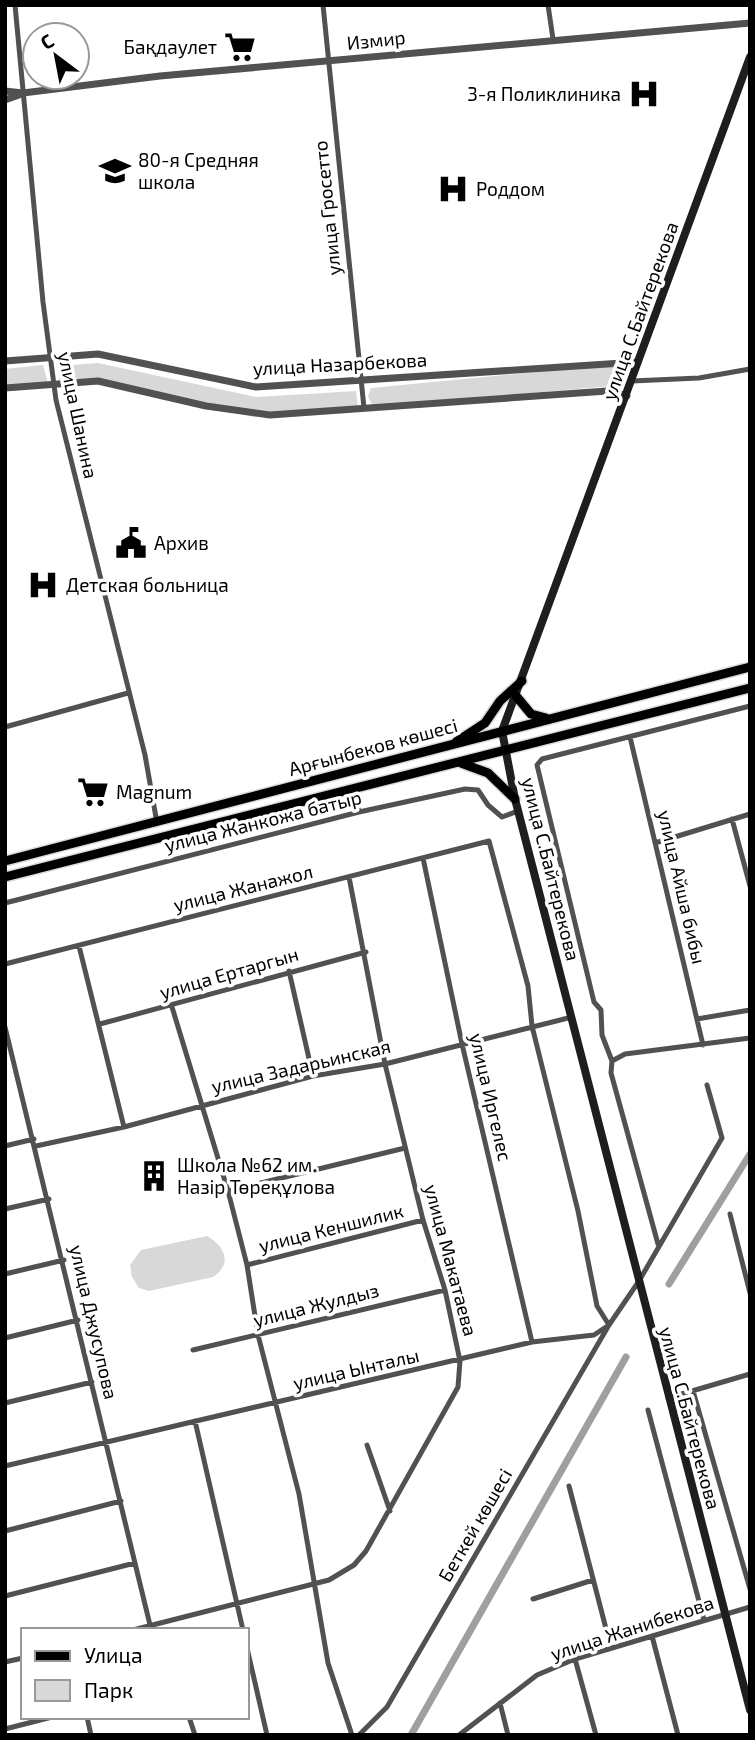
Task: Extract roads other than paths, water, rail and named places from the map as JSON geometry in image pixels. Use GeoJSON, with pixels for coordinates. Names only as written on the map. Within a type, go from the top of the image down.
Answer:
{"type":"FeatureCollection","features":[{"type":"Feature","properties":{"kind":"main road","name":"улица С.Байтерекова"},"geometry":{"type":"LineString","coordinates":[[750,57],[502,731],[518,811],[750,1710]]}},
{"type":"Feature","properties":{"kind":"main road","name":"Арғынбеков көшесі"},"geometry":{"type":"LineString","coordinates":[[5,861],[750,667]]}},
{"type":"Feature","properties":{"kind":"main road"},"geometry":{"type":"LineString","coordinates":[[454,744],[485,723],[500,701],[522,681]]}},
{"type":"Feature","properties":{"kind":"main road","name":"Арғынбеков көшесі"},"geometry":{"type":"LineString","coordinates":[[5,877],[750,688]]}},
{"type":"Feature","properties":{"kind":"main road"},"geometry":{"type":"LineString","coordinates":[[516,696],[531,714],[551,718]]}},
{"type":"Feature","properties":{"kind":"main road"},"geometry":{"type":"LineString","coordinates":[[460,762],[488,773],[515,799]]}},
{"type":"Feature","properties":{"kind":"street","name":"улица Шанина"},"geometry":{"type":"LineString","coordinates":[[15,5],[54,384],[145,755],[157,823]]}},
{"type":"Feature","properties":{"kind":"street","name":"улица Гросетто"},"geometry":{"type":"LineString","coordinates":[[323,5],[364,408]]}},
{"type":"Feature","properties":{"kind":"street"},"geometry":{"type":"LineString","coordinates":[[548,5],[554,38]]}},
{"type":"Feature","properties":{"kind":"street","name":"Измир"},"geometry":{"type":"LineString","coordinates":[[5,91],[23,93],[554,38],[750,23]]}},
{"type":"Feature","properties":{"kind":"street"},"geometry":{"type":"LineString","coordinates":[[5,100],[23,93]]}},
{"type":"Feature","properties":{"kind":"street","name":"улица Назарбекова"},"geometry":{"type":"LineString","coordinates":[[5,361],[98,354],[256,387],[638,362]]}},
{"type":"Feature","properties":{"kind":"street"},"geometry":{"type":"LineString","coordinates":[[632,382],[699,378],[750,369]]}},
{"type":"Feature","properties":{"kind":"street"},"geometry":{"type":"LineString","coordinates":[[5,388],[99,381],[251,414],[607,391],[627,396]]}},
{"type":"Feature","properties":{"kind":"street"},"geometry":{"type":"LineString","coordinates":[[5,727],[128,693]]}},
{"type":"Feature","properties":{"kind":"street"},"geometry":{"type":"LineString","coordinates":[[658,1244],[649,1223],[611,1073],[612,1061],[602,1035],[601,1010],[594,1002],[537,765],[542,759],[750,706]]}},
{"type":"Feature","properties":{"kind":"street","name":"улица Айша бибы"},"geometry":{"type":"LineString","coordinates":[[629,737],[703,1045]]}},
{"type":"Feature","properties":{"kind":"street"},"geometry":{"type":"LineString","coordinates":[[353,789],[359,812]]}},
{"type":"Feature","properties":{"kind":"street","name":"улица Жанкожа батыр"},"geometry":{"type":"LineString","coordinates":[[5,903],[359,812],[464,789],[478,790],[488,805],[502,817],[518,811]]}},
{"type":"Feature","properties":{"kind":"street"},"geometry":{"type":"LineString","coordinates":[[655,843],[750,814]]}},
{"type":"Feature","properties":{"kind":"street"},"geometry":{"type":"LineString","coordinates":[[732,819],[750,886]]}},
{"type":"Feature","properties":{"kind":"street","name":"улица Жанажол"},"geometry":{"type":"LineString","coordinates":[[5,964],[489,841],[528,986],[531,1026]]}},
{"type":"Feature","properties":{"kind":"street","name":"улица Иргелес"},"geometry":{"type":"LineString","coordinates":[[423,858],[462,1044],[532,1342]]}},
{"type":"Feature","properties":{"kind":"street","name":"улица Макатаева"},"geometry":{"type":"LineString","coordinates":[[140,1628],[329,1580],[354,1565],[390,1511],[458,1387],[460,1361],[445,1290],[423,1220],[385,1064],[366,952],[349,877]]}},
{"type":"Feature","properties":{"kind":"street"},"geometry":{"type":"LineString","coordinates":[[79,946],[124,1127]]}},
{"type":"Feature","properties":{"kind":"street","name":"улица Ертаргын"},"geometry":{"type":"LineString","coordinates":[[100,1024],[366,952]]}},
{"type":"Feature","properties":{"kind":"street"},"geometry":{"type":"LineString","coordinates":[[289,971],[313,1076]]}},
{"type":"Feature","properties":{"kind":"street"},"geometry":{"type":"LineString","coordinates":[[172,1006],[199,1105],[228,1191],[247,1265],[258,1335],[299,1494],[312,1584],[336,1695],[352,1735]]}},
{"type":"Feature","properties":{"kind":"street"},"geometry":{"type":"LineString","coordinates":[[697,1019],[750,1010]]}},
{"type":"Feature","properties":{"kind":"street","name":"улица Задарьинская"},"geometry":{"type":"LineString","coordinates":[[36,1146],[124,1127],[313,1076],[385,1064],[572,1017]]}},
{"type":"Feature","properties":{"kind":"street"},"geometry":{"type":"LineString","coordinates":[[531,1026],[578,1211],[597,1306],[609,1325]]}},
{"type":"Feature","properties":{"kind":"street","name":"улица Джусупова"},"geometry":{"type":"LineString","coordinates":[[5,1027],[64,1259],[150,1625]]}},
{"type":"Feature","properties":{"kind":"street"},"geometry":{"type":"LineString","coordinates":[[612,1061],[625,1054],[750,1038]]}},
{"type":"Feature","properties":{"kind":"street"},"geometry":{"type":"LineString","coordinates":[[5,1059],[14,1056]]}},
{"type":"Feature","properties":{"kind":"street","name":"Беткей көшесі"},"geometry":{"type":"LineString","coordinates":[[359,1735],[387,1707],[609,1325],[639,1281],[658,1244],[722,1138],[707,1085]]}},
{"type":"Feature","properties":{"kind":"street"},"geometry":{"type":"LineString","coordinates":[[5,1146],[34,1139]]}},
{"type":"Feature","properties":{"kind":"street"},"geometry":{"type":"LineString","coordinates":[[228,1191],[405,1148]]}},
{"type":"Feature","properties":{"kind":"street"},"geometry":{"type":"LineString","coordinates":[[5,1209],[49,1199]]}},
{"type":"Feature","properties":{"kind":"street"},"geometry":{"type":"LineString","coordinates":[[730,1214],[750,1293]]}},
{"type":"Feature","properties":{"kind":"street","name":"улица Кеншилик"},"geometry":{"type":"LineString","coordinates":[[247,1265],[423,1220]]}},
{"type":"Feature","properties":{"kind":"street"},"geometry":{"type":"LineString","coordinates":[[5,1274],[64,1259]]}},
{"type":"Feature","properties":{"kind":"street","name":"улица Жулдыз"},"geometry":{"type":"LineString","coordinates":[[193,1350],[445,1290]]}},
{"type":"Feature","properties":{"kind":"street"},"geometry":{"type":"LineString","coordinates":[[5,1338],[78,1320]]}},
{"type":"Feature","properties":{"kind":"street","name":"улица Ынталы"},"geometry":{"type":"LineString","coordinates":[[5,1466],[532,1342],[594,1335],[609,1325]]}},
{"type":"Feature","properties":{"kind":"street"},"geometry":{"type":"LineString","coordinates":[[668,1398],[750,1374]]}},
{"type":"Feature","properties":{"kind":"street"},"geometry":{"type":"LineString","coordinates":[[5,1403],[92,1382]]}},
{"type":"Feature","properties":{"kind":"street"},"geometry":{"type":"LineString","coordinates":[[693,1391],[750,1589]]}},
{"type":"Feature","properties":{"kind":"street"},"geometry":{"type":"LineString","coordinates":[[648,1410],[704,1620]]}},
{"type":"Feature","properties":{"kind":"street"},"geometry":{"type":"LineString","coordinates":[[195,1421],[242,1628]]}},
{"type":"Feature","properties":{"kind":"street"},"geometry":{"type":"LineString","coordinates":[[367,1445],[390,1511]]}},
{"type":"Feature","properties":{"kind":"street"},"geometry":{"type":"LineString","coordinates":[[569,1486],[611,1648]]}},
{"type":"Feature","properties":{"kind":"street"},"geometry":{"type":"LineString","coordinates":[[5,1531],[121,1501]]}},
{"type":"Feature","properties":{"kind":"street"},"geometry":{"type":"LineString","coordinates":[[5,1596],[135,1563]]}},
{"type":"Feature","properties":{"kind":"street"},"geometry":{"type":"LineString","coordinates":[[533,1599],[593,1580]]}},
{"type":"Feature","properties":{"kind":"street","name":"улица Жанибекова"},"geometry":{"type":"LineString","coordinates":[[459,1735],[537,1675],[575,1659],[750,1607]]}},
{"type":"Feature","properties":{"kind":"street"},"geometry":{"type":"LineString","coordinates":[[164,1621],[166,1628]]}},
{"type":"Feature","properties":{"kind":"street"},"geometry":{"type":"LineString","coordinates":[[652,1636],[678,1735]]}},
{"type":"Feature","properties":{"kind":"street"},"geometry":{"type":"LineString","coordinates":[[248,1652],[267,1735]]}},
{"type":"Feature","properties":{"kind":"street"},"geometry":{"type":"LineString","coordinates":[[575,1659],[596,1735]]}},
{"type":"Feature","properties":{"kind":"street"},"geometry":{"type":"LineString","coordinates":[[500,1703],[508,1735]]}},
{"type":"Feature","properties":{"kind":"street"},"geometry":{"type":"LineString","coordinates":[[5,1729],[43,1719]]}},
{"type":"Feature","properties":{"kind":"waterway"},"geometry":{"type":"LineString","coordinates":[[669,1284],[750,1154]]}},
{"type":"Feature","properties":{"kind":"waterway"},"geometry":{"type":"LineString","coordinates":[[411,1735],[626,1357]]}},
{"type":"Feature","properties":{"kind":"place","name":"Бақдаулет"},"geometry":{"type":"Point","coordinates":[240,47]}},
{"type":"Feature","properties":{"kind":"place","name":"3-я Поликлиника"},"geometry":{"type":"Point","coordinates":[644,94]}},
{"type":"Feature","properties":{"kind":"place","name":"80-я Средняя школа"},"geometry":{"type":"Point","coordinates":[115,171]}},
{"type":"Feature","properties":{"kind":"place","name":"Роддом"},"geometry":{"type":"Point","coordinates":[453,189]}},
{"type":"Feature","properties":{"kind":"place","name":"Архив"},"geometry":{"type":"Point","coordinates":[131,543]}},
{"type":"Feature","properties":{"kind":"place","name":"Детская больница"},"geometry":{"type":"Point","coordinates":[43,585]}},
{"type":"Feature","properties":{"kind":"place","name":"Magnum"},"geometry":{"type":"Point","coordinates":[93,792]}},
{"type":"Feature","properties":{"kind":"place","name":"Школа №62 им. Назір Төреқұлова"},"geometry":{"type":"Point","coordinates":[154,1176]}}]}
